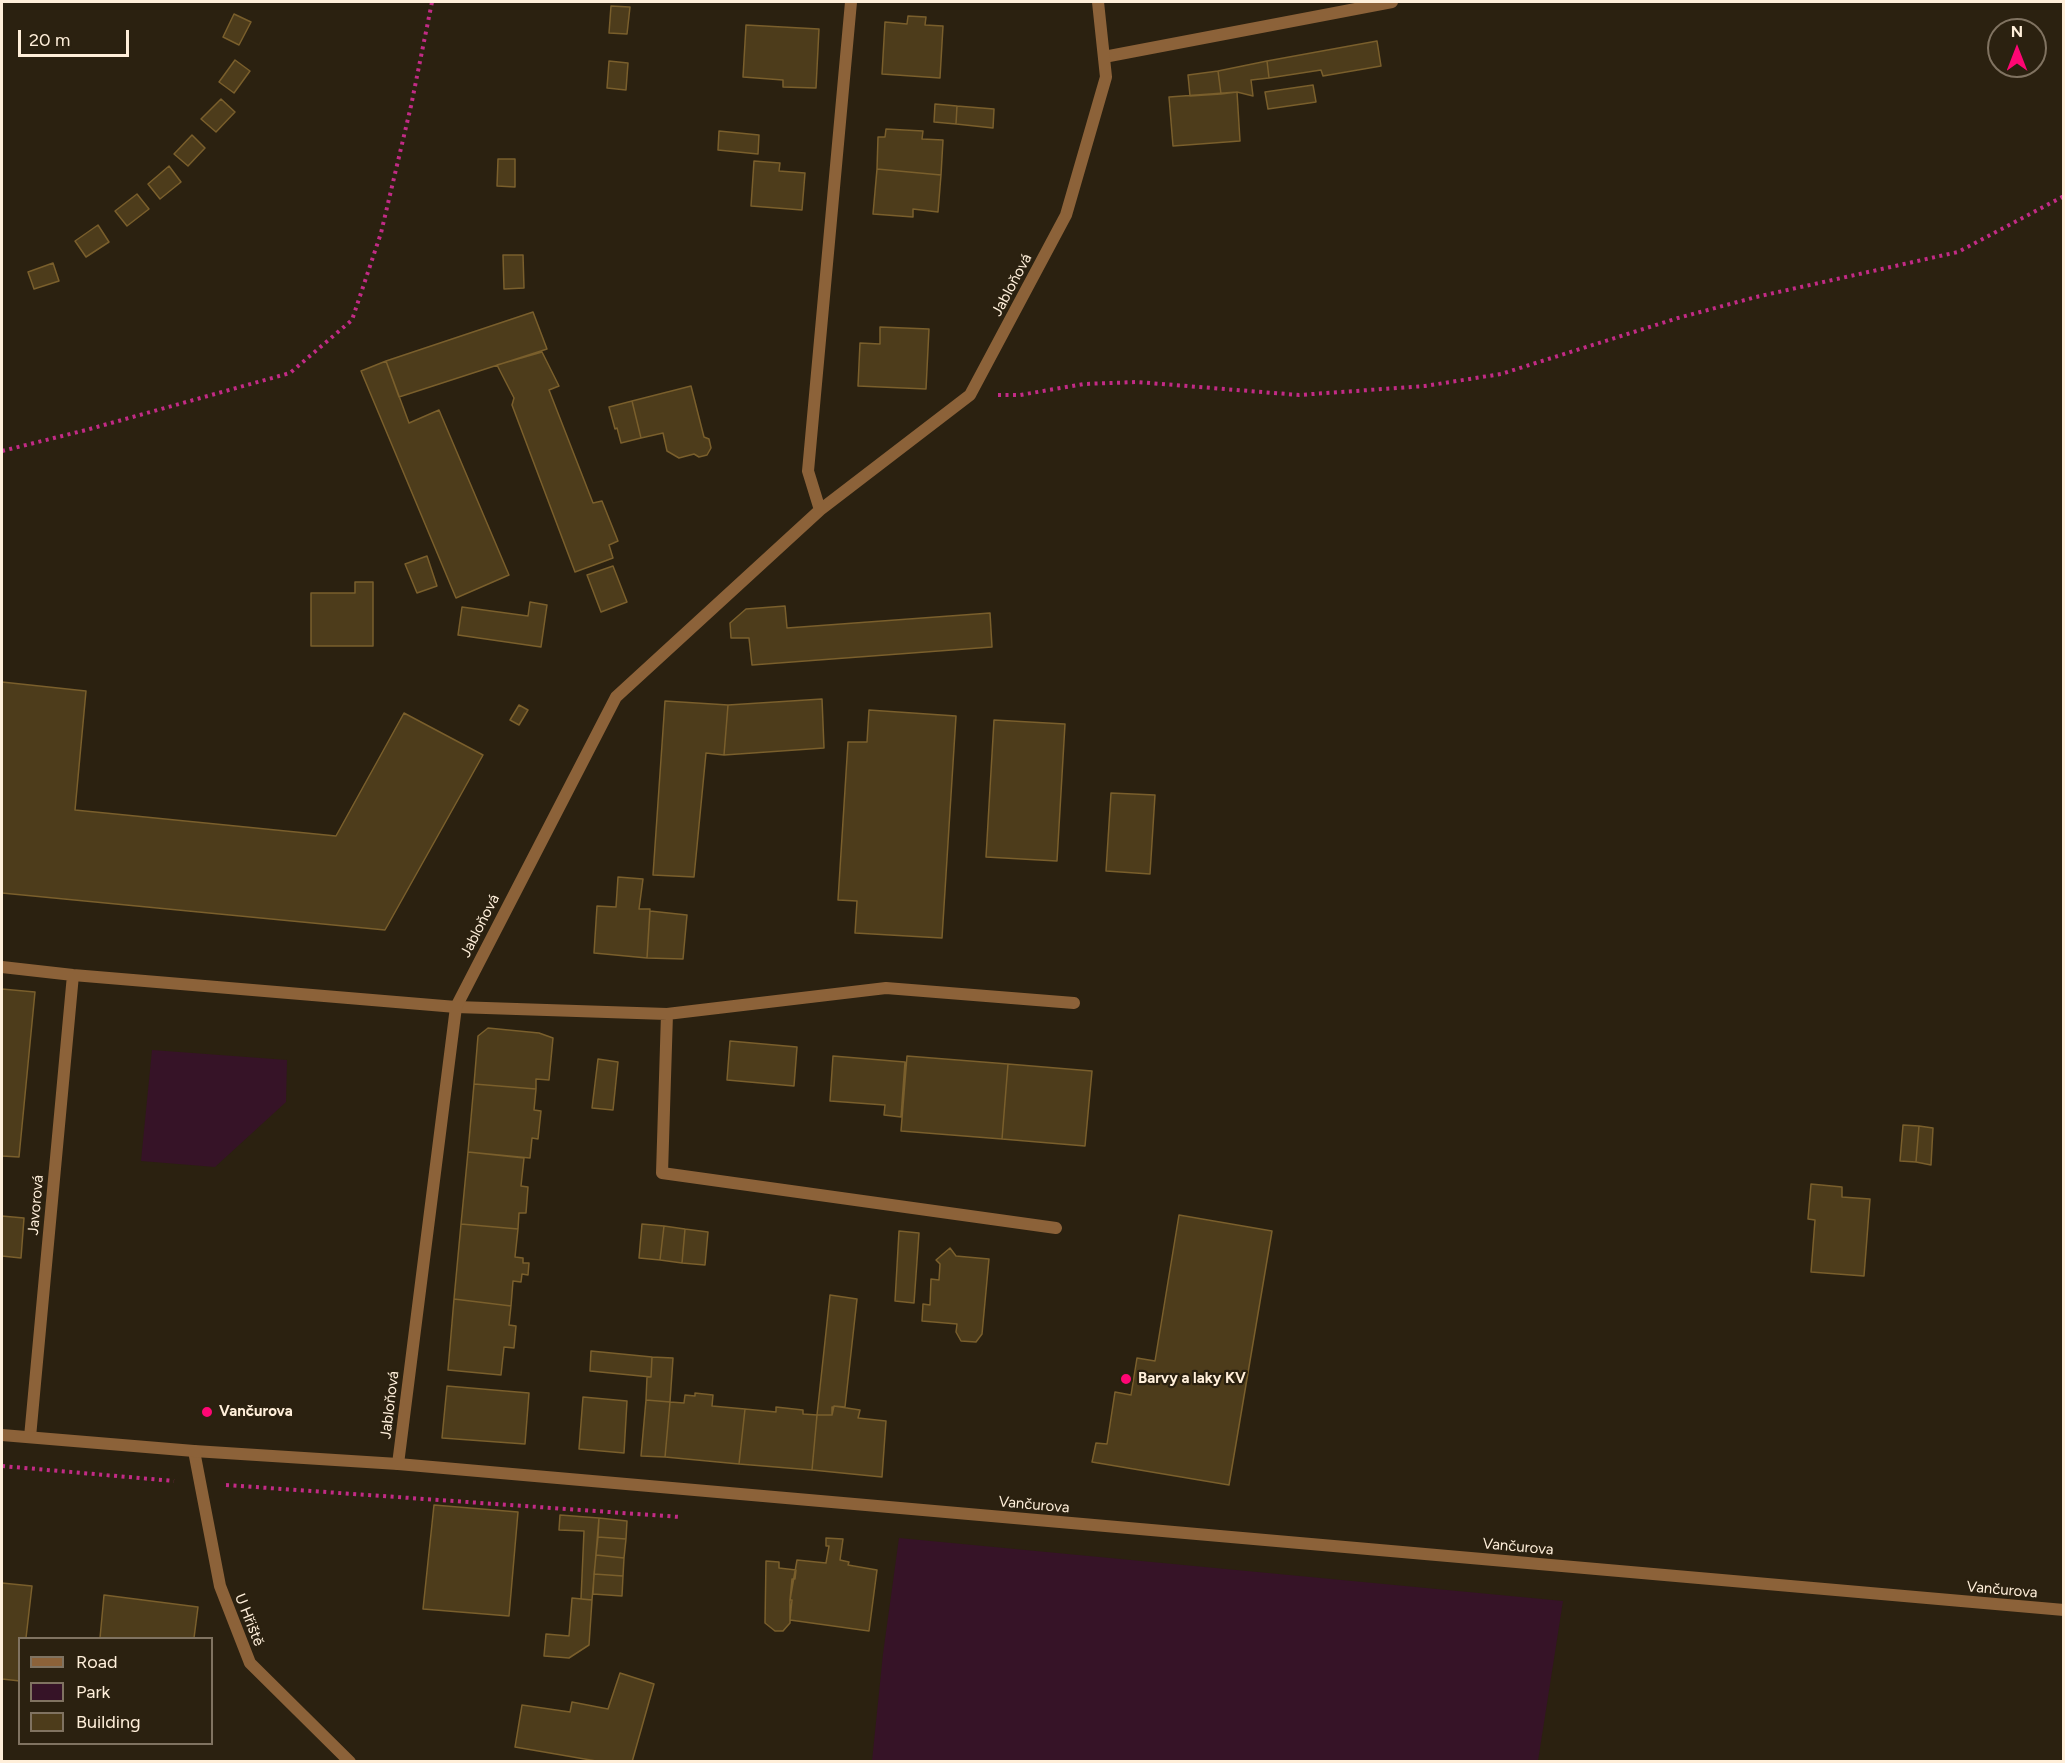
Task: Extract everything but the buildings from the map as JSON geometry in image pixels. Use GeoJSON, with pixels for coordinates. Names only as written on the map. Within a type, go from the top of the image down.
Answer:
{"type":"FeatureCollection","features":[{"type":"Feature","properties":{"kind":"street"},"geometry":{"type":"LineString","coordinates":[[820,510],[808,471],[851,2]]}},
{"type":"Feature","properties":{"kind":"street","name":"Jabloňová"},"geometry":{"type":"LineString","coordinates":[[398,1464],[456,1007],[616,697],[820,510],[970,395],[1066,215],[1106,77],[1098,2]]}},
{"type":"Feature","properties":{"kind":"street"},"geometry":{"type":"LineString","coordinates":[[1104,57],[1392,2]]}},
{"type":"Feature","properties":{"kind":"street"},"geometry":{"type":"LineString","coordinates":[[2,967],[456,1007],[667,1014],[886,988],[1074,1003]]}},
{"type":"Feature","properties":{"kind":"street","name":"Javorová"},"geometry":{"type":"LineString","coordinates":[[30,1437],[73,975]]}},
{"type":"Feature","properties":{"kind":"street"},"geometry":{"type":"LineString","coordinates":[[667,1014],[662,1173],[1056,1227]]}},
{"type":"Feature","properties":{"kind":"street","name":"Vančurova"},"geometry":{"type":"LineString","coordinates":[[2,1435],[194,1451],[398,1464],[2064,1610]]}},
{"type":"Feature","properties":{"kind":"street","name":"U Hřiště"},"geometry":{"type":"LineString","coordinates":[[194,1451],[220,1586],[250,1663],[350,1761]]}},
{"type":"Feature","properties":{"kind":"path"},"geometry":{"type":"LineString","coordinates":[[2,451],[87,430],[290,373],[352,320],[381,233],[411,106],[432,2]]}},
{"type":"Feature","properties":{"kind":"path"},"geometry":{"type":"LineString","coordinates":[[970,395],[1020,395],[1084,384],[1137,382],[1299,395],[1425,386],[1501,374],[1678,318],[1756,297],[1888,270],[1958,252],[2064,196]]}},
{"type":"Feature","properties":{"kind":"path"},"geometry":{"type":"LineString","coordinates":[[2,1466],[200,1483],[689,1518]]}},
{"type":"Feature","properties":{"kind":"green space"},"geometry":{"type":"Polygon","coordinates":[[[152,1050],[287,1060],[286,1102],[215,1167],[141,1161],[152,1050]]]}},
{"type":"Feature","properties":{"kind":"green space"},"geometry":{"type":"Polygon","coordinates":[[[899,1538],[1563,1601],[1538,1761],[872,1761],[883,1654],[899,1538]]]}},
{"type":"Feature","properties":{"kind":"place","name":"Barvy a laky KV"},"geometry":{"type":"Point","coordinates":[1126,1379]}},
{"type":"Feature","properties":{"kind":"place","name":"Vančurova"},"geometry":{"type":"Point","coordinates":[207,1412]}}]}
